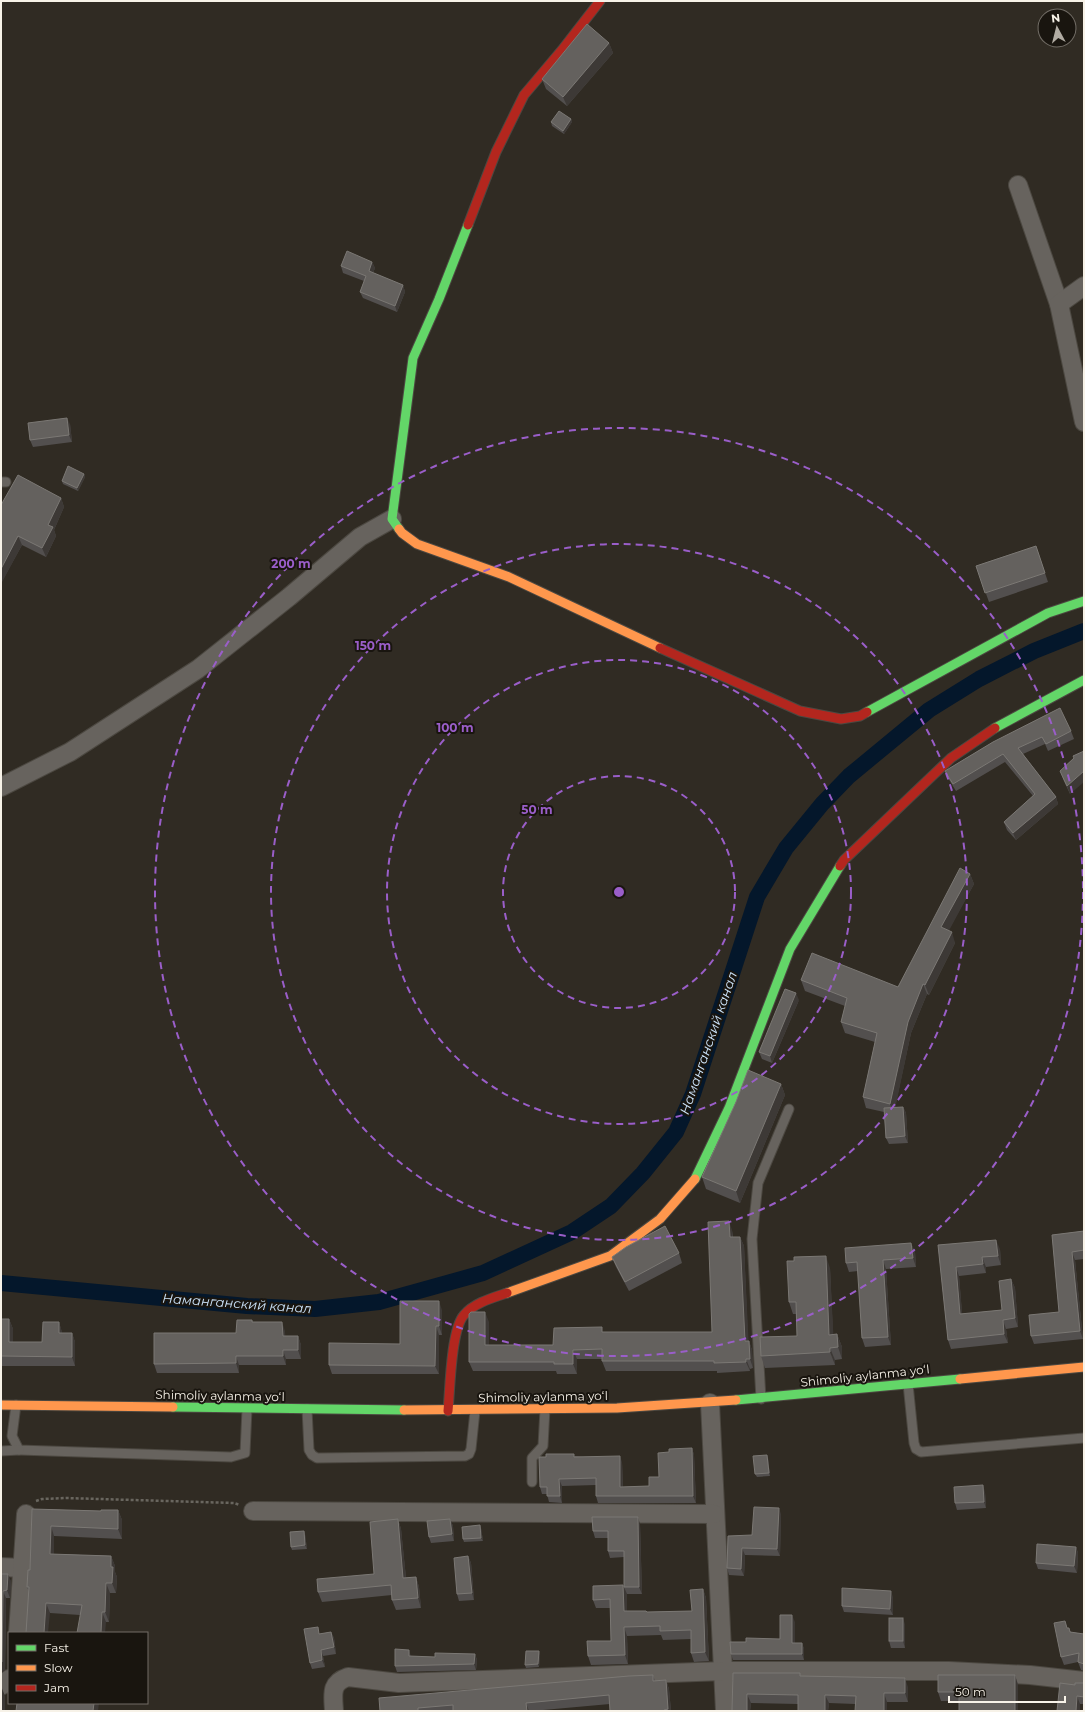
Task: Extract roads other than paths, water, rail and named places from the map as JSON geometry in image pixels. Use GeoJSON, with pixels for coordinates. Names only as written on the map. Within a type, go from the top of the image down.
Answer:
{"type":"FeatureCollection","features":[{"type":"Feature","properties":{"kind":"street"},"geometry":{"type":"LineString","coordinates":[[600,1],[562,50],[524,94],[496,152],[440,299],[413,358],[392,519],[402,533],[417,544],[509,577],[651,644],[800,711],[841,719],[860,716],[1048,613],[1084,601]]}},
{"type":"Feature","properties":{"kind":"street"},"geometry":{"type":"LineString","coordinates":[[1018,185],[1059,304],[1084,422]]}},
{"type":"Feature","properties":{"kind":"street"},"geometry":{"type":"LineString","coordinates":[[1059,304],[1084,286]]}},
{"type":"Feature","properties":{"kind":"street"},"geometry":{"type":"LineString","coordinates":[[1,787],[70,752],[198,669],[289,597],[360,537],[392,519]]}},
{"type":"Feature","properties":{"kind":"street"},"geometry":{"type":"LineString","coordinates":[[448,1411],[455,1341],[459,1319],[470,1308],[489,1299],[610,1256],[660,1219],[698,1176],[729,1108],[790,949],[844,860],[951,758],[996,727],[1084,680]]}},
{"type":"Feature","properties":{"kind":"street","name":"Shimoliy aylanma yoʻl"},"geometry":{"type":"LineString","coordinates":[[1,1404],[448,1411],[617,1408],[710,1403],[1084,1367]]}},
{"type":"Feature","properties":{"kind":"street"},"geometry":{"type":"LineString","coordinates":[[710,1403],[714,1514],[724,1671],[725,1711]]}},
{"type":"Feature","properties":{"kind":"street"},"geometry":{"type":"LineString","coordinates":[[253,1511],[714,1514]]}},
{"type":"Feature","properties":{"kind":"street"},"geometry":{"type":"LineString","coordinates":[[18,1632],[26,1514]]}},
{"type":"Feature","properties":{"kind":"street"},"geometry":{"type":"LineString","coordinates":[[1,1568],[22,1568]]}},
{"type":"Feature","properties":{"kind":"street"},"geometry":{"type":"LineString","coordinates":[[334,1711],[332,1692],[340,1679],[348,1677],[399,1683],[724,1671],[949,1671],[1030,1675],[1084,1681]]}},
{"type":"Feature","properties":{"kind":"lane"},"geometry":{"type":"LineString","coordinates":[[761,1398],[752,1239],[758,1183],[789,1109]]}},
{"type":"Feature","properties":{"kind":"lane"},"geometry":{"type":"LineString","coordinates":[[908,1384],[914,1443],[916,1449],[921,1452],[1084,1438]]}},
{"type":"Feature","properties":{"kind":"lane"},"geometry":{"type":"LineString","coordinates":[[16,1405],[12,1436],[19,1450]]}},
{"type":"Feature","properties":{"kind":"lane"},"geometry":{"type":"LineString","coordinates":[[1,1451],[19,1450],[231,1457],[245,1453],[246,1408]]}},
{"type":"Feature","properties":{"kind":"lane"},"geometry":{"type":"LineString","coordinates":[[307,1409],[309,1450],[312,1455],[317,1458],[465,1456],[469,1454],[472,1449],[475,1410]]}},
{"type":"Feature","properties":{"kind":"lane"},"geometry":{"type":"LineString","coordinates":[[532,1482],[532,1458],[543,1446],[545,1409]]}},
{"type":"Feature","properties":{"kind":"waterway","name":"Наманганский канал"},"geometry":{"type":"LineString","coordinates":[[1,1283],[247,1306],[315,1309],[379,1302],[483,1273],[572,1232],[611,1206],[643,1173],[676,1132],[693,1094],[757,897],[786,848],[822,804],[849,776],[929,710],[979,679],[1034,651],[1084,631]]}}]}
